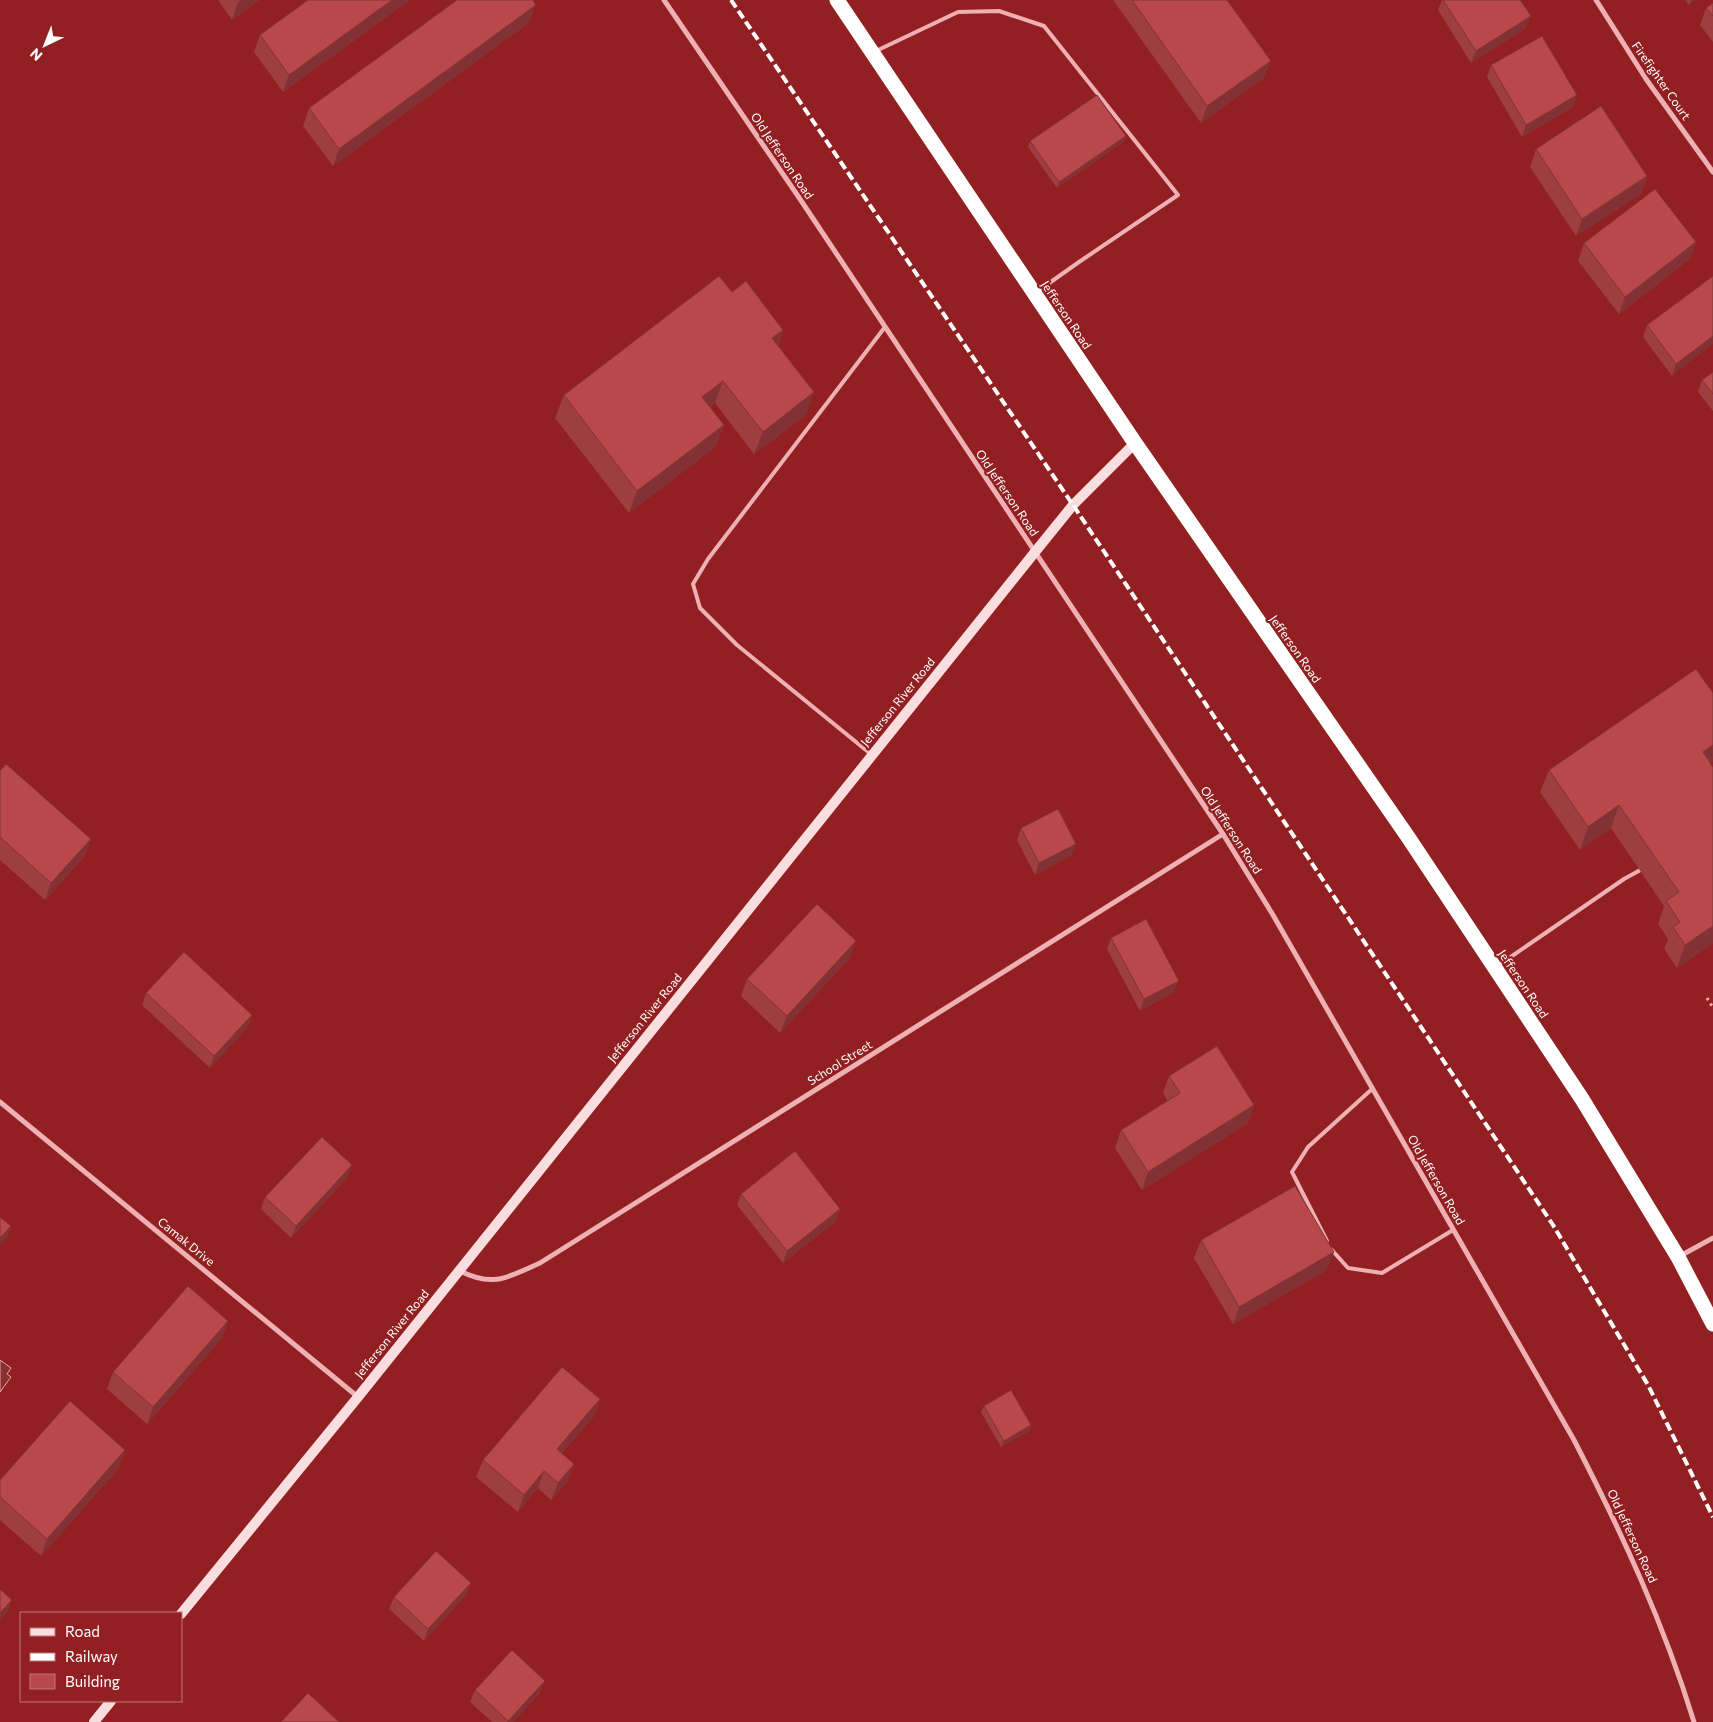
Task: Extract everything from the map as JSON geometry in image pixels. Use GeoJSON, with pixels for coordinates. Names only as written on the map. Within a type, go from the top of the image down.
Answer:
{"type":"FeatureCollection","features":[{"type":"Feature","properties":{"kind":"highway","name":"Jefferson Road"},"geometry":{"type":"LineString","coordinates":[[837,0],[1134,444],[1408,837],[1582,1099],[1678,1257],[1713,1324]]}},
{"type":"Feature","properties":{"kind":"street","name":"Old Jefferson Road"},"geometry":{"type":"LineString","coordinates":[[664,0],[800,199],[1224,834],[1273,915],[1574,1440],[1614,1516],[1652,1604],[1694,1722]]}},
{"type":"Feature","properties":{"kind":"street","name":"Firefighter Court"},"geometry":{"type":"LineString","coordinates":[[1596,0],[1646,79],[1713,172]]}},
{"type":"Feature","properties":{"kind":"street","name":"Jefferson River Road"},"geometry":{"type":"LineString","coordinates":[[182,1613],[358,1397],[1073,505],[1134,444]]}},
{"type":"Feature","properties":{"kind":"street","name":"School Street"},"geometry":{"type":"LineString","coordinates":[[459,1270],[474,1278],[488,1280],[506,1278],[540,1263],[1224,834]]}},
{"type":"Feature","properties":{"kind":"street","name":"Camak Drive"},"geometry":{"type":"LineString","coordinates":[[0,1102],[358,1397]]}},
{"type":"Feature","properties":{"kind":"street"},"geometry":{"type":"LineString","coordinates":[[1678,1257],[1713,1238]]}},
{"type":"Feature","properties":{"kind":"street"},"geometry":{"type":"LineString","coordinates":[[94,1722],[110,1702]]}},
{"type":"Feature","properties":{"kind":"lane"},"geometry":{"type":"LineString","coordinates":[[872,52],[958,12],[999,11],[1044,26],[1178,195],[1034,294]]}},
{"type":"Feature","properties":{"kind":"lane"},"geometry":{"type":"LineString","coordinates":[[872,755],[737,645],[700,608],[693,584],[708,559],[885,327]]}},
{"type":"Feature","properties":{"kind":"lane"},"geometry":{"type":"LineString","coordinates":[[1495,968],[1648,865]]}},
{"type":"Feature","properties":{"kind":"lane"},"geometry":{"type":"LineString","coordinates":[[1372,1089],[1308,1147],[1292,1172],[1331,1249],[1348,1268],[1382,1273],[1453,1230]]}},
{"type":"Feature","properties":{"kind":"path"},"geometry":{"type":"LineString","coordinates":[[1708,998],[1712,1006]]}},
{"type":"Feature","properties":{"kind":"shaded area"},"geometry":{"type":"Polygon","coordinates":[[[0,1360],[11,1368],[7,1374],[11,1377],[0,1392],[0,1360]]]}},
{"type":"Feature","properties":{"kind":"building"},"geometry":{"type":"Polygon","coordinates":[[[308,0],[392,0],[289,75],[260,35],[308,0]]]}},
{"type":"Feature","properties":{"kind":"building"},"geometry":{"type":"Polygon","coordinates":[[[457,0],[533,0],[536,5],[339,149],[309,108],[457,0]]]}},
{"type":"Feature","properties":{"kind":"building"},"geometry":{"type":"Polygon","coordinates":[[[1132,0],[1227,0],[1271,61],[1207,106],[1132,0]]]}},
{"type":"Feature","properties":{"kind":"building"},"geometry":{"type":"Polygon","coordinates":[[[1443,0],[1520,0],[1531,16],[1476,51],[1443,0]]]}},
{"type":"Feature","properties":{"kind":"building"},"geometry":{"type":"Polygon","coordinates":[[[1713,3],[1713,16],[1706,8],[1713,3]]]}},
{"type":"Feature","properties":{"kind":"building"},"geometry":{"type":"Polygon","coordinates":[[[1542,36],[1577,95],[1526,125],[1491,65],[1542,36]]]}},
{"type":"Feature","properties":{"kind":"building"},"geometry":{"type":"Polygon","coordinates":[[[1097,95],[1126,136],[1059,182],[1030,141],[1097,95]]]}},
{"type":"Feature","properties":{"kind":"building"},"geometry":{"type":"Polygon","coordinates":[[[1601,106],[1647,176],[1582,219],[1536,149],[1601,106]]]}},
{"type":"Feature","properties":{"kind":"building"},"geometry":{"type":"Polygon","coordinates":[[[1655,189],[1696,242],[1625,297],[1584,243],[1655,189]]]}},
{"type":"Feature","properties":{"kind":"building"},"geometry":{"type":"Polygon","coordinates":[[[719,276],[732,292],[746,281],[783,330],[772,338],[814,392],[763,432],[723,381],[702,397],[724,425],[637,491],[564,395],[719,276]]]}},
{"type":"Feature","properties":{"kind":"building"},"geometry":{"type":"Polygon","coordinates":[[[1713,276],[1713,336],[1676,364],[1647,325],[1713,276]]]}},
{"type":"Feature","properties":{"kind":"building"},"geometry":{"type":"Polygon","coordinates":[[[1713,372],[1713,394],[1702,380],[1713,372]]]}},
{"type":"Feature","properties":{"kind":"building"},"geometry":{"type":"Polygon","coordinates":[[[1696,669],[1713,693],[1713,745],[1703,752],[1713,767],[1713,926],[1685,945],[1673,927],[1680,922],[1666,901],[1679,892],[1619,805],[1588,827],[1549,770],[1696,669]]]}},
{"type":"Feature","properties":{"kind":"building"},"geometry":{"type":"Polygon","coordinates":[[[6,764],[91,839],[51,883],[0,837],[0,771],[6,764]]]}},
{"type":"Feature","properties":{"kind":"building"},"geometry":{"type":"Polygon","coordinates":[[[1058,809],[1076,844],[1039,863],[1021,828],[1058,809]]]}},
{"type":"Feature","properties":{"kind":"building"},"geometry":{"type":"Polygon","coordinates":[[[817,904],[856,941],[787,1016],[747,979],[817,904]]]}},
{"type":"Feature","properties":{"kind":"building"},"geometry":{"type":"Polygon","coordinates":[[[1146,919],[1179,981],[1144,999],[1111,938],[1146,919]]]}},
{"type":"Feature","properties":{"kind":"building"},"geometry":{"type":"Polygon","coordinates":[[[184,952],[252,1015],[214,1056],[146,993],[184,952]]]}},
{"type":"Feature","properties":{"kind":"building"},"geometry":{"type":"Polygon","coordinates":[[[1217,1046],[1254,1105],[1148,1172],[1121,1130],[1180,1093],[1169,1076],[1217,1046]]]}},
{"type":"Feature","properties":{"kind":"building"},"geometry":{"type":"Polygon","coordinates":[[[322,1137],[352,1165],[296,1226],[265,1197],[322,1137]]]}},
{"type":"Feature","properties":{"kind":"building"},"geometry":{"type":"Polygon","coordinates":[[[795,1151],[840,1209],[787,1251],[741,1194],[795,1151]]]}},
{"type":"Feature","properties":{"kind":"building"},"geometry":{"type":"Polygon","coordinates":[[[1295,1186],[1334,1252],[1239,1307],[1201,1240],[1295,1186]]]}},
{"type":"Feature","properties":{"kind":"building"},"geometry":{"type":"Polygon","coordinates":[[[0,1217],[11,1226],[0,1238],[0,1217]]]}},
{"type":"Feature","properties":{"kind":"building"},"geometry":{"type":"Polygon","coordinates":[[[188,1286],[228,1321],[153,1407],[113,1372],[188,1286]]]}},
{"type":"Feature","properties":{"kind":"building"},"geometry":{"type":"Polygon","coordinates":[[[562,1367],[600,1399],[557,1449],[574,1464],[558,1483],[544,1471],[524,1495],[483,1460],[562,1367]]]}},
{"type":"Feature","properties":{"kind":"building"},"geometry":{"type":"Polygon","coordinates":[[[1011,1390],[1031,1425],[1004,1441],[984,1406],[1011,1390]]]}},
{"type":"Feature","properties":{"kind":"building"},"geometry":{"type":"Polygon","coordinates":[[[70,1401],[125,1450],[47,1539],[0,1497],[0,1480],[70,1401]]]}},
{"type":"Feature","properties":{"kind":"building"},"geometry":{"type":"Polygon","coordinates":[[[436,1551],[471,1583],[428,1629],[394,1597],[436,1551]]]}},
{"type":"Feature","properties":{"kind":"building"},"geometry":{"type":"Polygon","coordinates":[[[0,1589],[12,1600],[0,1613],[0,1589]]]}},
{"type":"Feature","properties":{"kind":"building"},"geometry":{"type":"Polygon","coordinates":[[[512,1650],[545,1681],[508,1721],[475,1690],[512,1650]]]}},
{"type":"Feature","properties":{"kind":"building"},"geometry":{"type":"Polygon","coordinates":[[[308,1693],[339,1722],[281,1722],[308,1693]]]}},
{"type":"Feature","properties":{"kind":"railway"},"geometry":{"type":"LineString","coordinates":[[731,0],[1073,505],[1553,1225],[1648,1385],[1713,1517]]}}]}
